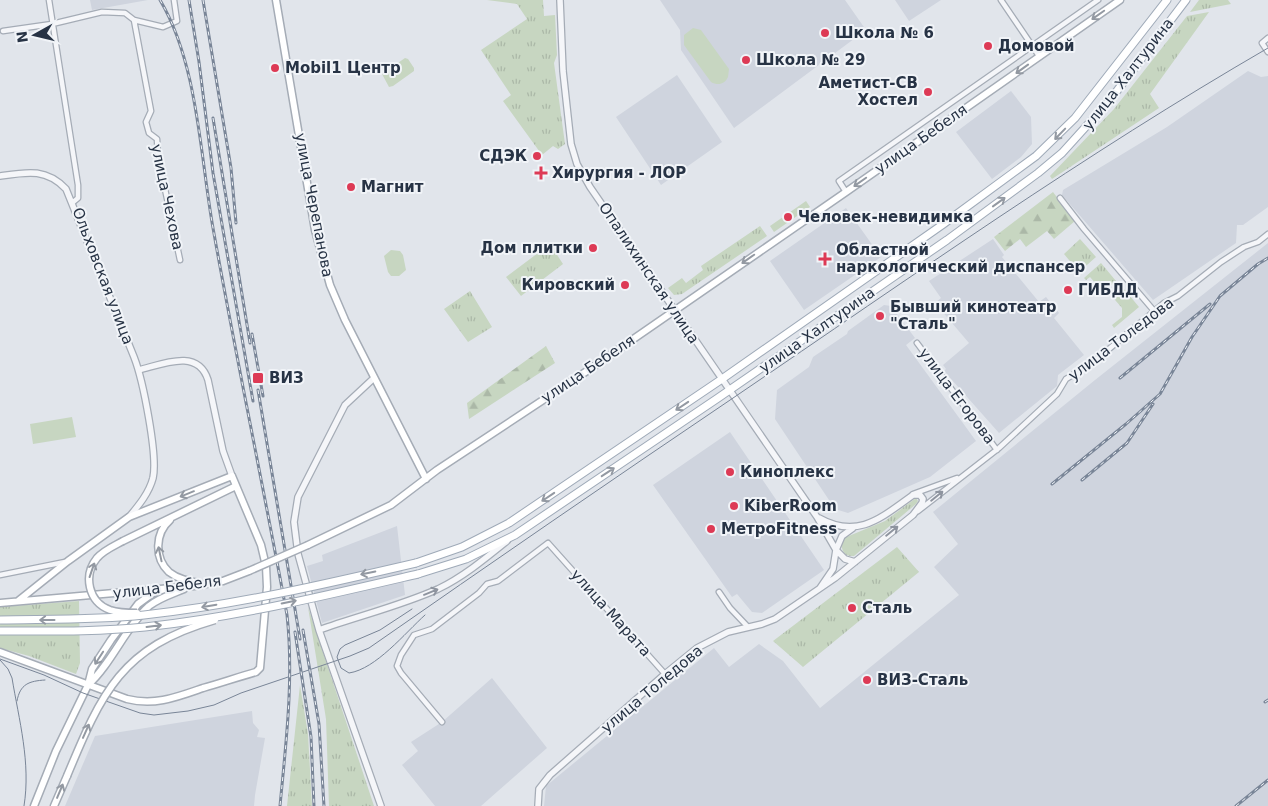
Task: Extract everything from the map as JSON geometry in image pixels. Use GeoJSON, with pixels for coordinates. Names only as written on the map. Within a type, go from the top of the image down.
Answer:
{"type":"FeatureCollection","features":[{"type":"Feature","properties":{"kind":"main road","name":"улица Черепанова"},"geometry":{"type":"LineString","coordinates":[[276,0],[315,230],[322,261],[345,320],[426,479]]}},
{"type":"Feature","properties":{"kind":"main road","name":"улица Бебеля"},"geometry":{"type":"LineString","coordinates":[[0,603],[194,586],[228,580],[249,572],[391,505],[426,479],[846,192],[1120,0]]}},
{"type":"Feature","properties":{"kind":"main road","name":"улица Халтурина"},"geometry":{"type":"LineString","coordinates":[[0,620],[96,618],[161,613],[239,601],[416,562],[462,547],[509,523],[722,379],[942,226],[1036,156],[1075,118],[1167,0]]}},
{"type":"Feature","properties":{"kind":"main road","name":"улица Халтурина"},"geometry":{"type":"LineString","coordinates":[[0,631],[66,631],[144,627],[241,612],[418,574],[466,559],[515,535],[730,390],[946,240],[1038,173],[1062,153],[1110,100],[1186,0]]}},
{"type":"Feature","properties":{"kind":"main road"},"geometry":{"type":"LineString","coordinates":[[0,652],[138,702],[166,700],[256,672],[260,668],[267,574],[261,545],[232,476],[129,517],[68,561],[18,601]]}},
{"type":"Feature","properties":{"kind":"main road"},"geometry":{"type":"LineString","coordinates":[[161,613],[128,613],[108,609],[95,598],[90,590],[89,574],[97,558],[111,547],[236,486]]}},
{"type":"Feature","properties":{"kind":"main road"},"geometry":{"type":"LineString","coordinates":[[178,514],[160,532],[158,549],[164,566],[178,578],[212,584]]}},
{"type":"Feature","properties":{"kind":"main road"},"geometry":{"type":"LineString","coordinates":[[88,685],[99,674],[150,605],[169,595],[194,586]]}},
{"type":"Feature","properties":{"kind":"main road"},"geometry":{"type":"LineString","coordinates":[[34,806],[56,751],[88,685],[92,669],[138,604],[153,593],[168,588]]}},
{"type":"Feature","properties":{"kind":"main road"},"geometry":{"type":"LineString","coordinates":[[54,806],[99,704],[113,682],[128,665],[172,635],[197,625],[241,612]]}},
{"type":"Feature","properties":{"kind":"street","name":"Ольховская улица"},"geometry":{"type":"LineString","coordinates":[[48,0],[78,185],[78,198],[72,203],[139,370],[153,450],[154,469],[149,489],[129,517]]}},
{"type":"Feature","properties":{"kind":"street"},"geometry":{"type":"LineString","coordinates":[[3,31],[52,24],[102,12],[125,13],[134,20],[163,27],[177,21],[174,0]]}},
{"type":"Feature","properties":{"kind":"street","name":"Опалихинская улица"},"geometry":{"type":"LineString","coordinates":[[560,0],[566,98],[571,144],[577,164],[590,187],[818,517],[836,550]]}},
{"type":"Feature","properties":{"kind":"street"},"geometry":{"type":"LineString","coordinates":[[1000,0],[1039,56]]}},
{"type":"Feature","properties":{"kind":"street"},"geometry":{"type":"LineString","coordinates":[[846,192],[839,182],[1098,0]]}},
{"type":"Feature","properties":{"kind":"street","name":"улица Чехова"},"geometry":{"type":"LineString","coordinates":[[134,20],[151,111],[146,122],[149,133],[157,139],[158,156],[180,260]]}},
{"type":"Feature","properties":{"kind":"street"},"geometry":{"type":"LineString","coordinates":[[1268,38],[1262,43],[1268,52]]}},
{"type":"Feature","properties":{"kind":"street"},"geometry":{"type":"LineString","coordinates":[[0,176],[42,173],[57,180],[66,189],[72,203]]}},
{"type":"Feature","properties":{"kind":"street"},"geometry":{"type":"LineString","coordinates":[[1060,198],[1155,312]]}},
{"type":"Feature","properties":{"kind":"street","name":"улица Толедова"},"geometry":{"type":"LineString","coordinates":[[961,476],[997,450],[1057,394],[1066,379],[1091,364],[1164,303],[1178,296],[1221,262],[1244,247],[1258,242],[1268,234]]}},
{"type":"Feature","properties":{"kind":"street","name":"улица Егорова"},"geometry":{"type":"LineString","coordinates":[[917,343],[997,450]]}},
{"type":"Feature","properties":{"kind":"street"},"geometry":{"type":"LineString","coordinates":[[139,370],[183,360],[195,362],[204,370],[208,380],[223,451],[232,476]]}},
{"type":"Feature","properties":{"kind":"street"},"geometry":{"type":"LineString","coordinates":[[374,378],[345,405],[298,497],[294,522],[298,554],[319,630],[381,806]]}},
{"type":"Feature","properties":{"kind":"street"},"geometry":{"type":"LineString","coordinates":[[820,588],[833,569],[836,550],[842,536],[854,528],[872,522],[912,495],[961,476]]}},
{"type":"Feature","properties":{"kind":"street"},"geometry":{"type":"LineString","coordinates":[[913,515],[961,476]]}},
{"type":"Feature","properties":{"kind":"street"},"geometry":{"type":"LineString","coordinates":[[912,495],[920,495],[923,499],[913,515]]}},
{"type":"Feature","properties":{"kind":"street","name":"улица Толедова"},"geometry":{"type":"LineString","coordinates":[[538,806],[540,789],[550,775],[697,648],[728,632],[775,619],[855,562],[913,515]]}},
{"type":"Feature","properties":{"kind":"street"},"geometry":{"type":"LineString","coordinates":[[818,517],[831,525],[842,528],[854,528]]}},
{"type":"Feature","properties":{"kind":"street"},"geometry":{"type":"LineString","coordinates":[[319,630],[439,588],[483,561],[515,535]]}},
{"type":"Feature","properties":{"kind":"street","name":"улица Марата"},"geometry":{"type":"LineString","coordinates":[[442,722],[397,666],[404,650],[414,635],[432,629],[480,593],[488,584],[498,581],[548,543],[665,674]]}},
{"type":"Feature","properties":{"kind":"street"},"geometry":{"type":"LineString","coordinates":[[836,550],[844,559],[855,562]]}},
{"type":"Feature","properties":{"kind":"street"},"geometry":{"type":"LineString","coordinates":[[0,575],[68,561]]}},
{"type":"Feature","properties":{"kind":"street"},"geometry":{"type":"LineString","coordinates":[[719,592],[730,608],[748,627]]}},
{"type":"Feature","properties":{"kind":"shaded area"},"geometry":{"type":"Polygon","coordinates":[[[90,0],[148,0],[92,10],[90,0]]]}},
{"type":"Feature","properties":{"kind":"shaded area","name":"Школа № 29"},"geometry":{"type":"Polygon","coordinates":[[[660,0],[845,0],[866,30],[734,128],[681,50],[680,30],[660,0]]]}},
{"type":"Feature","properties":{"kind":"shaded area"},"geometry":{"type":"Polygon","coordinates":[[[895,0],[941,0],[909,21],[895,0]]]}},
{"type":"Feature","properties":{"kind":"shaded area"},"geometry":{"type":"Polygon","coordinates":[[[1248,71],[1261,77],[1268,76],[1268,207],[1243,225],[1237,225],[1236,243],[1153,300],[1062,195],[1063,190],[1167,127],[1248,71]]]}},
{"type":"Feature","properties":{"kind":"shaded area"},"geometry":{"type":"Polygon","coordinates":[[[677,75],[722,142],[661,185],[616,117],[677,75]]]}},
{"type":"Feature","properties":{"kind":"shaded area"},"geometry":{"type":"Polygon","coordinates":[[[1011,91],[1031,117],[1032,144],[1021,157],[992,179],[956,132],[1011,91]]]}},
{"type":"Feature","properties":{"kind":"shaded area","name":"Областной наркологический диспансер"},"geometry":{"type":"Polygon","coordinates":[[[846,208],[881,257],[804,310],[770,261],[846,208]]]}},
{"type":"Feature","properties":{"kind":"shaded area"},"geometry":{"type":"Polygon","coordinates":[[[993,239],[1004,255],[1002,257],[1039,302],[1046,297],[1059,313],[1054,318],[1084,355],[1058,375],[1057,386],[999,433],[944,371],[946,369],[943,365],[969,343],[935,303],[941,298],[929,281],[993,239]]]}},
{"type":"Feature","properties":{"kind":"shaded area","name":"ВИЗ-Сталь"},"geometry":{"type":"Polygon","coordinates":[[[1268,243],[1268,806],[544,806],[546,786],[714,648],[729,667],[759,644],[783,661],[820,708],[959,595],[934,567],[958,544],[933,512],[1268,243]]]}},
{"type":"Feature","properties":{"kind":"shaded area"},"geometry":{"type":"Polygon","coordinates":[[[884,305],[891,306],[915,338],[906,345],[976,441],[930,477],[848,513],[835,509],[775,419],[777,390],[809,367],[813,357],[847,334],[848,331],[884,305]]]}},
{"type":"Feature","properties":{"kind":"shaded area"},"geometry":{"type":"Polygon","coordinates":[[[730,432],[824,570],[762,613],[752,612],[737,594],[732,597],[653,485],[730,432]]]}},
{"type":"Feature","properties":{"kind":"shaded area"},"geometry":{"type":"Polygon","coordinates":[[[397,526],[405,595],[322,623],[307,566],[323,561],[322,555],[397,526]]]}},
{"type":"Feature","properties":{"kind":"shaded area"},"geometry":{"type":"Polygon","coordinates":[[[492,678],[547,748],[481,806],[435,806],[402,765],[418,751],[411,742],[442,722],[492,678]]]}},
{"type":"Feature","properties":{"kind":"shaded area"},"geometry":{"type":"Polygon","coordinates":[[[252,711],[253,723],[259,730],[257,737],[265,738],[254,806],[65,806],[95,736],[252,711]]]}},
{"type":"Feature","properties":{"kind":"green space"},"geometry":{"type":"Polygon","coordinates":[[[487,0],[543,0],[544,16],[555,15],[557,55],[554,63],[565,144],[558,149],[553,146],[542,155],[503,101],[511,95],[481,50],[527,19],[517,4],[487,0]]]}},
{"type":"Feature","properties":{"kind":"green space"},"geometry":{"type":"Polygon","coordinates":[[[1199,0],[1228,0],[1231,4],[1190,12],[1199,0]]]}},
{"type":"Feature","properties":{"kind":"green space"},"geometry":{"type":"Polygon","coordinates":[[[1209,12],[1150,94],[1159,108],[1052,179],[1050,176],[1114,109],[1187,16],[1209,12]]]}},
{"type":"Feature","properties":{"kind":"green space"},"geometry":{"type":"Polygon","coordinates":[[[693,28],[701,30],[729,69],[728,77],[723,83],[716,84],[711,82],[684,45],[684,35],[693,28]]]}},
{"type":"Feature","properties":{"kind":"green space"},"geometry":{"type":"Polygon","coordinates":[[[405,58],[408,59],[414,71],[389,87],[382,74],[405,58]]]}},
{"type":"Feature","properties":{"kind":"green space"},"geometry":{"type":"Polygon","coordinates":[[[1053,192],[1075,221],[1054,239],[1047,231],[1026,247],[1020,239],[1005,251],[994,237],[1053,192]]]}},
{"type":"Feature","properties":{"kind":"green space"},"geometry":{"type":"Polygon","coordinates":[[[806,201],[810,207],[774,232],[770,226],[806,201]]]}},
{"type":"Feature","properties":{"kind":"green space"},"geometry":{"type":"Polygon","coordinates":[[[760,226],[767,236],[682,294],[674,295],[668,288],[682,278],[686,283],[703,270],[701,266],[760,226]]]}},
{"type":"Feature","properties":{"kind":"green space"},"geometry":{"type":"Polygon","coordinates":[[[1080,239],[1096,257],[1079,272],[1064,254],[1080,239]]]}},
{"type":"Feature","properties":{"kind":"green space"},"geometry":{"type":"Polygon","coordinates":[[[550,244],[563,264],[521,296],[506,277],[550,244]]]}},
{"type":"Feature","properties":{"kind":"green space"},"geometry":{"type":"Polygon","coordinates":[[[391,250],[400,251],[403,255],[406,270],[399,276],[391,276],[388,272],[384,256],[391,250]]]}},
{"type":"Feature","properties":{"kind":"green space"},"geometry":{"type":"Polygon","coordinates":[[[1101,263],[1116,281],[1103,292],[1090,277],[1086,280],[1084,278],[1101,263]]]}},
{"type":"Feature","properties":{"kind":"green space"},"geometry":{"type":"Polygon","coordinates":[[[1120,284],[1139,307],[1114,328],[1112,325],[1122,317],[1122,308],[1109,293],[1120,284]]]}},
{"type":"Feature","properties":{"kind":"green space"},"geometry":{"type":"Polygon","coordinates":[[[470,291],[492,327],[468,342],[444,309],[470,291]]]}},
{"type":"Feature","properties":{"kind":"green space"},"geometry":{"type":"Polygon","coordinates":[[[546,346],[555,363],[469,419],[467,403],[546,346]]]}},
{"type":"Feature","properties":{"kind":"green space"},"geometry":{"type":"Polygon","coordinates":[[[72,417],[76,437],[33,444],[30,424],[72,417]]]}},
{"type":"Feature","properties":{"kind":"green space"},"geometry":{"type":"Polygon","coordinates":[[[916,498],[918,501],[916,504],[854,556],[848,556],[844,553],[841,542],[844,538],[885,521],[916,498]]]}},
{"type":"Feature","properties":{"kind":"green space"},"geometry":{"type":"Polygon","coordinates":[[[897,547],[919,572],[803,667],[773,641],[897,547]]]}},
{"type":"Feature","properties":{"kind":"green space"},"geometry":{"type":"Polygon","coordinates":[[[79,601],[80,663],[76,674],[29,656],[0,648],[0,607],[79,601]]]}},
{"type":"Feature","properties":{"kind":"green space"},"geometry":{"type":"Polygon","coordinates":[[[308,607],[374,806],[329,806],[326,719],[308,607]]]}},
{"type":"Feature","properties":{"kind":"green space"},"geometry":{"type":"Polygon","coordinates":[[[300,685],[308,734],[312,806],[287,806],[300,685]]]}},
{"type":"Feature","properties":{"kind":"tram line"},"geometry":{"type":"LineString","coordinates":[[0,659],[44,675],[83,693],[140,713],[154,715],[188,711],[214,705],[241,693],[369,648],[999,217],[1132,130],[1268,48]]}},
{"type":"Feature","properties":{"kind":"tram line"},"geometry":{"type":"LineString","coordinates":[[412,609],[380,630],[340,649],[337,657],[341,668],[349,673],[369,665],[380,658],[425,615]]}},
{"type":"Feature","properties":{"kind":"tram line"},"geometry":{"type":"LineString","coordinates":[[0,660],[8,669],[12,678],[21,726],[26,774],[24,806]]}},
{"type":"Feature","properties":{"kind":"tram line"},"geometry":{"type":"LineString","coordinates":[[17,701],[20,691],[26,684],[45,680]]}},
{"type":"Feature","properties":{"kind":"railway"},"geometry":{"type":"LineString","coordinates":[[160,0],[173,25],[190,81],[213,228],[287,615],[290,663],[287,734],[280,806]]}},
{"type":"Feature","properties":{"kind":"railway"},"geometry":{"type":"LineString","coordinates":[[189,0],[213,173],[253,401]]}},
{"type":"Feature","properties":{"kind":"railway"},"geometry":{"type":"LineString","coordinates":[[203,0],[231,168],[236,223]]}},
{"type":"Feature","properties":{"kind":"railway"},"geometry":{"type":"LineString","coordinates":[[213,118],[250,343]]}},
{"type":"Feature","properties":{"kind":"railway"},"geometry":{"type":"LineString","coordinates":[[1052,484],[1160,394],[1192,337],[1220,296],[1258,264],[1268,258]]}},
{"type":"Feature","properties":{"kind":"railway"},"geometry":{"type":"LineString","coordinates":[[1120,378],[1210,304]]}},
{"type":"Feature","properties":{"kind":"railway"},"geometry":{"type":"LineString","coordinates":[[252,334],[263,396]]}},
{"type":"Feature","properties":{"kind":"railway"},"geometry":{"type":"LineString","coordinates":[[258,390],[300,639]]}},
{"type":"Feature","properties":{"kind":"railway"},"geometry":{"type":"LineString","coordinates":[[1082,480],[1127,443],[1153,404]]}},
{"type":"Feature","properties":{"kind":"railway"},"geometry":{"type":"LineString","coordinates":[[303,630],[319,724],[324,806]]}},
{"type":"Feature","properties":{"kind":"railway"},"geometry":{"type":"LineString","coordinates":[[295,632],[311,737],[314,806]]}},
{"type":"Feature","properties":{"kind":"railway"},"geometry":{"type":"LineString","coordinates":[[1236,806],[1268,780]]}},
{"type":"Feature","properties":{"kind":"place","name":"Школа № 6"},"geometry":{"type":"Point","coordinates":[825,33]}},
{"type":"Feature","properties":{"kind":"place","name":"Домовой"},"geometry":{"type":"Point","coordinates":[988,46]}},
{"type":"Feature","properties":{"kind":"place","name":"Школа № 29"},"geometry":{"type":"Point","coordinates":[746,60]}},
{"type":"Feature","properties":{"kind":"place","name":"Mobil1 Центр"},"geometry":{"type":"Point","coordinates":[275,68]}},
{"type":"Feature","properties":{"kind":"place","name":"Аметист-СВ Хостел"},"geometry":{"type":"Point","coordinates":[928,92]}},
{"type":"Feature","properties":{"kind":"place","name":"СДЭК"},"geometry":{"type":"Point","coordinates":[537,156]}},
{"type":"Feature","properties":{"kind":"place","name":"Хирургия - ЛОР"},"geometry":{"type":"Point","coordinates":[541,173]}},
{"type":"Feature","properties":{"kind":"place","name":"Магнит"},"geometry":{"type":"Point","coordinates":[351,187]}},
{"type":"Feature","properties":{"kind":"place","name":"Человек-невидимка"},"geometry":{"type":"Point","coordinates":[788,217]}},
{"type":"Feature","properties":{"kind":"place","name":"Дом плитки"},"geometry":{"type":"Point","coordinates":[593,248]}},
{"type":"Feature","properties":{"kind":"place","name":"Областной наркологический диспансер"},"geometry":{"type":"Point","coordinates":[825,259]}},
{"type":"Feature","properties":{"kind":"place","name":"Кировский"},"geometry":{"type":"Point","coordinates":[625,285]}},
{"type":"Feature","properties":{"kind":"place","name":"ГИБДД"},"geometry":{"type":"Point","coordinates":[1068,290]}},
{"type":"Feature","properties":{"kind":"place","name":"Бывший кинотеатр \"Сталь\""},"geometry":{"type":"Point","coordinates":[880,316]}},
{"type":"Feature","properties":{"kind":"place","name":"ВИЗ"},"geometry":{"type":"Point","coordinates":[258,378]}},
{"type":"Feature","properties":{"kind":"place","name":"Киноплекс"},"geometry":{"type":"Point","coordinates":[730,472]}},
{"type":"Feature","properties":{"kind":"place","name":"KiberRoom"},"geometry":{"type":"Point","coordinates":[734,506]}},
{"type":"Feature","properties":{"kind":"place","name":"МетроFitness"},"geometry":{"type":"Point","coordinates":[711,529]}},
{"type":"Feature","properties":{"kind":"place","name":"Сталь"},"geometry":{"type":"Point","coordinates":[852,608]}},
{"type":"Feature","properties":{"kind":"place","name":"ВИЗ-Сталь"},"geometry":{"type":"Point","coordinates":[867,680]}}]}
